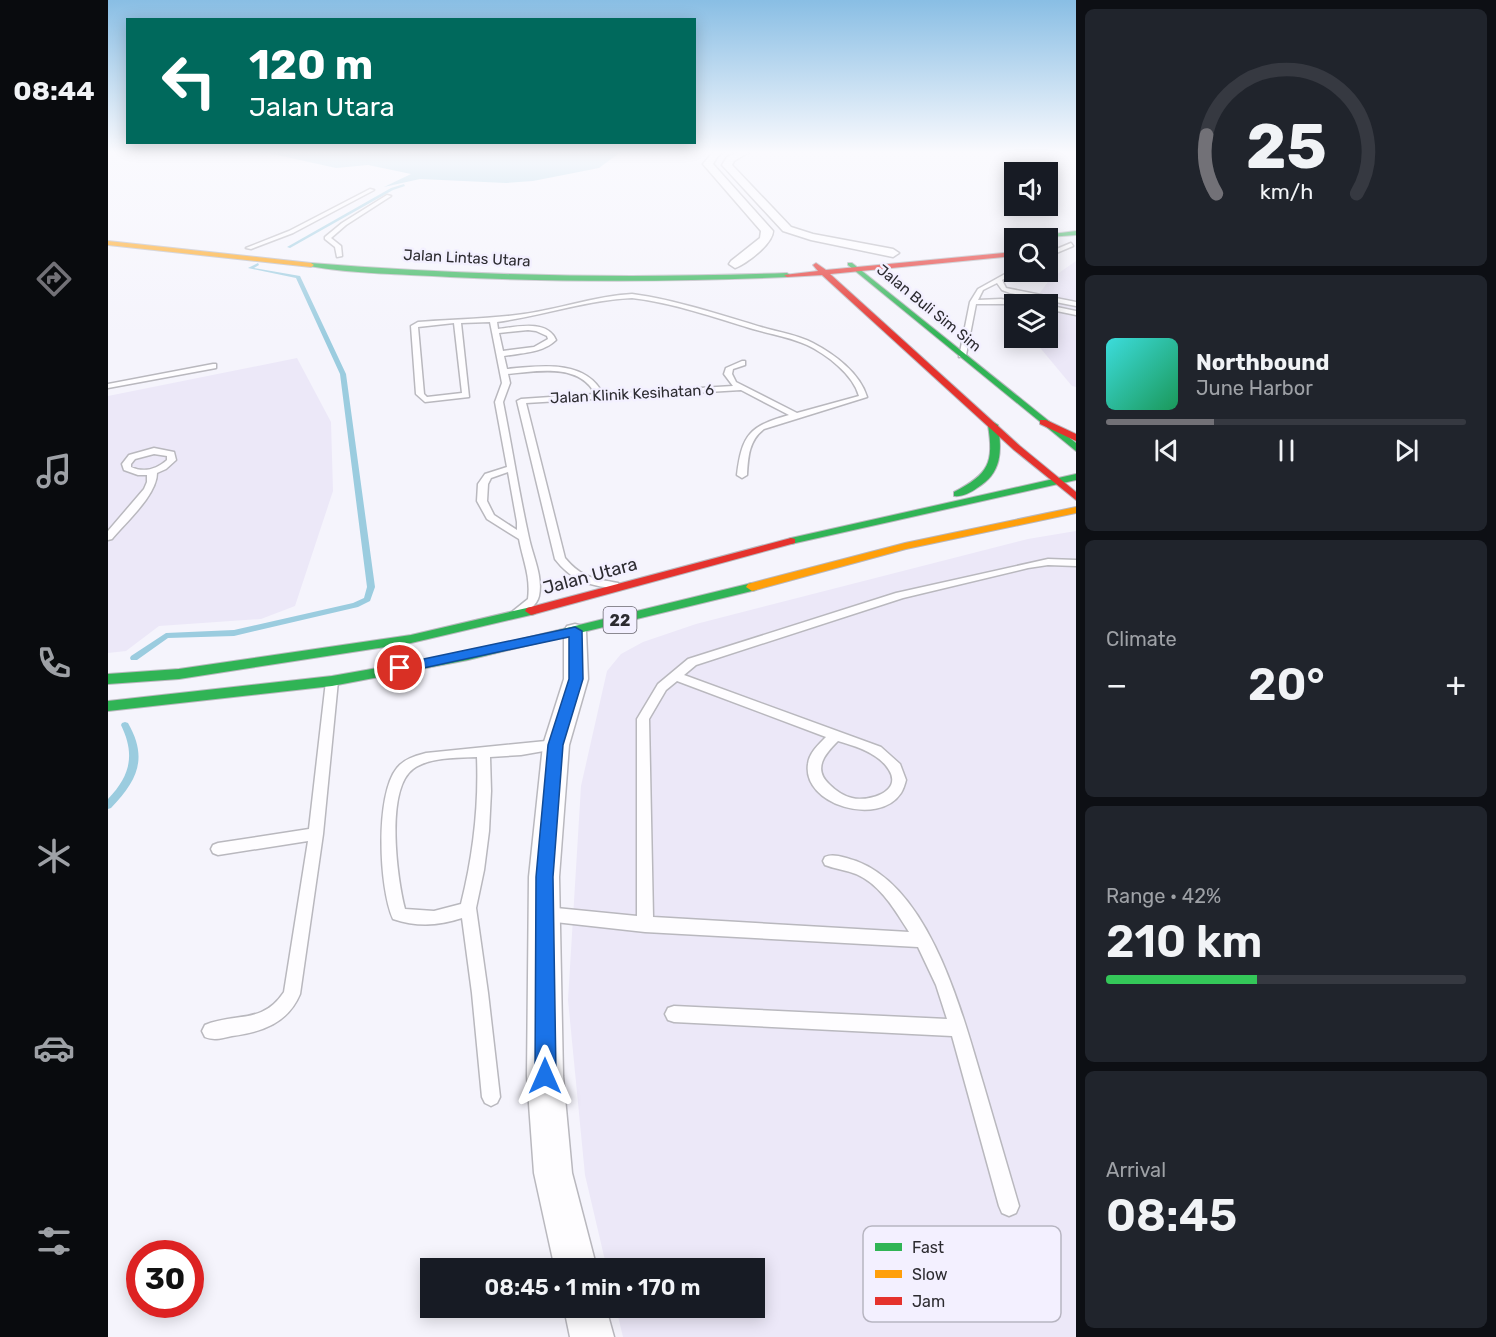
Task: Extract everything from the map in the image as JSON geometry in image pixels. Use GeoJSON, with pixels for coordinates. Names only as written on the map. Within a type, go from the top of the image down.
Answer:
{"type":"FeatureCollection","features":[{"type":"Feature","properties":{"kind":"main road","name":"Jalan Lintas Utara"},"geometry":{"type":"LineString","coordinates":[[108,233],[249,254],[283,263],[494,277],[709,278],[857,270]]}},
{"type":"Feature","properties":{"kind":"main road"},"geometry":{"type":"LineString","coordinates":[[1058,239],[1074,240]]}},
{"type":"Feature","properties":{"kind":"main road"},"geometry":{"type":"LineString","coordinates":[[1058,245],[1074,240]]}},
{"type":"Feature","properties":{"kind":"main road","name":"Jalan Lintas Utara"},"geometry":{"type":"LineString","coordinates":[[108,243],[249,254],[266,250],[496,265],[642,267],[809,260]]}},
{"type":"Feature","properties":{"kind":"main road","name":"Jalan Buli Sim Sim"},"geometry":{"type":"LineString","coordinates":[[809,260],[1004,243]]}},
{"type":"Feature","properties":{"kind":"main road","name":"Jalan Buli Sim Sim"},"geometry":{"type":"LineString","coordinates":[[857,270],[1004,255]]}},
{"type":"Feature","properties":{"kind":"main road"},"geometry":{"type":"LineString","coordinates":[[897,290],[922,272],[1004,256]]}},
{"type":"Feature","properties":{"kind":"main road"},"geometry":{"type":"LineString","coordinates":[[842,257],[857,270]]}},
{"type":"Feature","properties":{"kind":"main road"},"geometry":{"type":"LineString","coordinates":[[809,260],[1076,497]]}},
{"type":"Feature","properties":{"kind":"main road","name":"Jalan Buli Sim Sim"},"geometry":{"type":"LineString","coordinates":[[857,270],[897,290],[962,356],[1076,448]]}},
{"type":"Feature","properties":{"kind":"main road"},"geometry":{"type":"LineString","coordinates":[[709,278],[765,279],[811,287]]}},
{"type":"Feature","properties":{"kind":"main road"},"geometry":{"type":"LineString","coordinates":[[827,292],[872,316]]}},
{"type":"Feature","properties":{"kind":"main road"},"geometry":{"type":"LineString","coordinates":[[1043,422],[1076,438]]}},
{"type":"Feature","properties":{"kind":"main road"},"geometry":{"type":"LineString","coordinates":[[927,508],[978,484],[992,473],[997,457],[993,425]]}},
{"type":"Feature","properties":{"kind":"main road","name":"Jalan Utara"},"geometry":{"type":"LineString","coordinates":[[108,679],[179,674],[411,639],[514,616],[838,528],[1055,479],[1076,477]]}},
{"type":"Feature","properties":{"kind":"main road","name":"22"},"geometry":{"type":"LineString","coordinates":[[108,706],[332,681],[468,656],[895,549],[1076,510]]}},
{"type":"Feature","properties":{"kind":"main road"},"geometry":{"type":"LineString","coordinates":[[838,528],[880,538],[888,541],[895,549]]}},
{"type":"Feature","properties":{"kind":"street"},"geometry":{"type":"LineString","coordinates":[[735,264],[767,236],[767,231],[751,213]]}},
{"type":"Feature","properties":{"kind":"street"},"geometry":{"type":"LineString","coordinates":[[772,213],[787,229],[811,237],[893,253]]}},
{"type":"Feature","properties":{"kind":"street"},"geometry":{"type":"LineString","coordinates":[[573,1258],[554,1173],[545,1076],[546,914],[544,877],[556,745],[576,679],[575,631]]}},
{"type":"Feature","properties":{"kind":"street"},"geometry":{"type":"LineString","coordinates":[[587,1318],[592,1337]]}},
{"type":"Feature","properties":{"kind":"lane"},"geometry":{"type":"LineString","coordinates":[[249,254],[327,213]]}},
{"type":"Feature","properties":{"kind":"lane"},"geometry":{"type":"LineString","coordinates":[[339,256],[338,246],[327,238],[361,213]]}},
{"type":"Feature","properties":{"kind":"lane"},"geometry":{"type":"LineString","coordinates":[[1058,249],[1074,240]]}},
{"type":"Feature","properties":{"kind":"lane"},"geometry":{"type":"LineString","coordinates":[[962,356],[973,302],[981,289],[1004,276]]}},
{"type":"Feature","properties":{"kind":"lane"},"geometry":{"type":"LineString","coordinates":[[998,279],[1004,289],[1012,292],[1076,304]]}},
{"type":"Feature","properties":{"kind":"lane"},"geometry":{"type":"LineString","coordinates":[[457,321],[466,395],[425,400],[420,394],[414,326],[457,321],[493,320],[552,311],[609,297],[632,296],[664,300],[796,339],[825,352],[846,372],[863,394],[860,400],[765,425],[750,436],[744,449],[742,475]]}},
{"type":"Feature","properties":{"kind":"lane"},"geometry":{"type":"LineString","coordinates":[[973,302],[1004,301]]}},
{"type":"Feature","properties":{"kind":"lane"},"geometry":{"type":"LineString","coordinates":[[1058,310],[1076,314]]}},
{"type":"Feature","properties":{"kind":"lane"},"geometry":{"type":"LineString","coordinates":[[493,320],[506,383],[499,402],[522,522],[522,537],[535,572],[536,590],[533,600],[514,616]]}},
{"type":"Feature","properties":{"kind":"lane"},"geometry":{"type":"LineString","coordinates":[[495,331],[538,329],[550,335],[552,340],[549,344],[500,354]]}},
{"type":"Feature","properties":{"kind":"lane"},"geometry":{"type":"LineString","coordinates":[[742,363],[730,368],[728,374],[733,383],[796,416]]}},
{"type":"Feature","properties":{"kind":"lane"},"geometry":{"type":"LineString","coordinates":[[108,386],[213,366]]}},
{"type":"Feature","properties":{"kind":"lane"},"geometry":{"type":"LineString","coordinates":[[503,372],[566,369],[587,378],[598,388],[600,396]]}},
{"type":"Feature","properties":{"kind":"lane","name":"Jalan Klinik Kesihatan 6"},"geometry":{"type":"LineString","coordinates":[[624,586],[595,584],[575,577],[560,559],[521,401],[743,388]]}},
{"type":"Feature","properties":{"kind":"lane"},"geometry":{"type":"LineString","coordinates":[[512,468],[488,476],[483,484],[482,501],[490,517],[522,537]]}},
{"type":"Feature","properties":{"kind":"lane"},"geometry":{"type":"LineString","coordinates":[[108,537],[148,490],[152,482],[152,471]]}},
{"type":"Feature","properties":{"kind":"lane"},"geometry":{"type":"LineString","coordinates":[[645,925],[643,719],[662,687],[675,676],[692,662],[900,595],[1028,565],[1048,562],[1076,563]]}},
{"type":"Feature","properties":{"kind":"lane"},"geometry":{"type":"LineString","coordinates":[[675,676],[867,746],[890,760],[899,779],[897,789],[891,797],[881,803],[853,804],[838,799],[826,791],[814,771],[815,760],[835,735]]}},
{"type":"Feature","properties":{"kind":"lane"},"geometry":{"type":"LineString","coordinates":[[211,1031],[263,1021],[282,1011],[292,993],[316,834],[332,681]]}},
{"type":"Feature","properties":{"kind":"lane"},"geometry":{"type":"LineString","coordinates":[[468,908],[446,918],[416,918],[399,914],[392,887],[389,854],[391,795],[395,780],[408,764],[447,753],[483,753],[556,745]]}},
{"type":"Feature","properties":{"kind":"lane"},"geometry":{"type":"LineString","coordinates":[[483,753],[485,797],[474,884],[468,908],[479,983],[491,1097]]}},
{"type":"Feature","properties":{"kind":"lane"},"geometry":{"type":"LineString","coordinates":[[219,849],[316,834]]}},
{"type":"Feature","properties":{"kind":"lane"},"geometry":{"type":"LineString","coordinates":[[830,861],[849,864],[871,874],[887,886],[923,940],[944,984],[1009,1206]]}},
{"type":"Feature","properties":{"kind":"lane"},"geometry":{"type":"LineString","coordinates":[[546,914],[645,925],[861,939],[923,940]]}},
{"type":"Feature","properties":{"kind":"lane"},"geometry":{"type":"LineString","coordinates":[[674,1014],[958,1028]]}},
{"type":"Feature","properties":{"kind":"shaded area"},"geometry":{"type":"Polygon","coordinates":[[[1076,261],[1076,387],[1072,386],[1040,348],[1058,348],[1058,294],[1039,294],[1048,282],[1058,282],[1058,273],[1076,261]]]}},
{"type":"Feature","properties":{"kind":"shaded area"},"geometry":{"type":"Polygon","coordinates":[[[297,358],[331,422],[333,491],[295,606],[261,619],[159,626],[126,651],[108,653],[108,396],[297,358]]]}},
{"type":"Feature","properties":{"kind":"shaded area"},"geometry":{"type":"Polygon","coordinates":[[[1076,531],[1076,1337],[623,1337],[618,1318],[765,1318],[765,1258],[604,1258],[585,1175],[568,1000],[581,786],[607,671],[621,654],[643,642],[696,624],[1028,539],[1076,531]]]}},
{"type":"Feature","properties":{"kind":"waterway"},"geometry":{"type":"LineString","coordinates":[[289,247],[349,213]]}},
{"type":"Feature","properties":{"kind":"waterway"},"geometry":{"type":"LineString","coordinates":[[134,658],[166,636],[234,633],[355,605],[367,599],[371,587],[343,374],[298,277],[250,268],[258,264]]}},
{"type":"Feature","properties":{"kind":"waterway"},"geometry":{"type":"LineString","coordinates":[[108,805],[123,787],[133,768],[134,747],[125,725]]}},
{"type":"Feature","properties":{"kind":"traffic: fast"},"geometry":{"type":"LineString","coordinates":[[1058,235],[1076,233]]}},
{"type":"Feature","properties":{"kind":"traffic: fast"},"geometry":{"type":"LineString","coordinates":[[850,264],[1076,448]]}},
{"type":"Feature","properties":{"kind":"traffic: fast"},"geometry":{"type":"LineString","coordinates":[[311,265],[430,274],[549,278],[668,279],[787,275]]}},
{"type":"Feature","properties":{"kind":"traffic: fast"},"geometry":{"type":"LineString","coordinates":[[958,494],[980,482],[992,468],[996,450],[993,425]]}},
{"type":"Feature","properties":{"kind":"traffic: fast"},"geometry":{"type":"LineString","coordinates":[[791,541],[1076,477]]}},
{"type":"Feature","properties":{"kind":"traffic: fast"},"geometry":{"type":"LineString","coordinates":[[108,706],[332,681],[468,656],[752,587]]}},
{"type":"Feature","properties":{"kind":"traffic: fast"},"geometry":{"type":"LineString","coordinates":[[108,679],[179,674],[411,639],[531,611]]}},
{"type":"Feature","properties":{"kind":"traffic: slow"},"geometry":{"type":"LineString","coordinates":[[108,243],[311,265]]}},
{"type":"Feature","properties":{"kind":"traffic: slow"},"geometry":{"type":"LineString","coordinates":[[752,587],[905,546],[1076,510]]}},
{"type":"Feature","properties":{"kind":"traffic: jam"},"geometry":{"type":"LineString","coordinates":[[787,275],[885,268],[1004,255]]}},
{"type":"Feature","properties":{"kind":"traffic: jam"},"geometry":{"type":"LineString","coordinates":[[816,265],[1017,448],[1076,497]]}},
{"type":"Feature","properties":{"kind":"traffic: jam"},"geometry":{"type":"LineString","coordinates":[[1043,422],[1076,438]]}},
{"type":"Feature","properties":{"kind":"traffic: jam"},"geometry":{"type":"LineString","coordinates":[[531,611],[791,541]]}},
{"type":"Feature","properties":{"kind":"route"},"geometry":{"type":"LineString","coordinates":[[400,668],[468,656],[575,631],[576,679],[556,745],[544,877],[546,914],[545,1076]]}}]}
